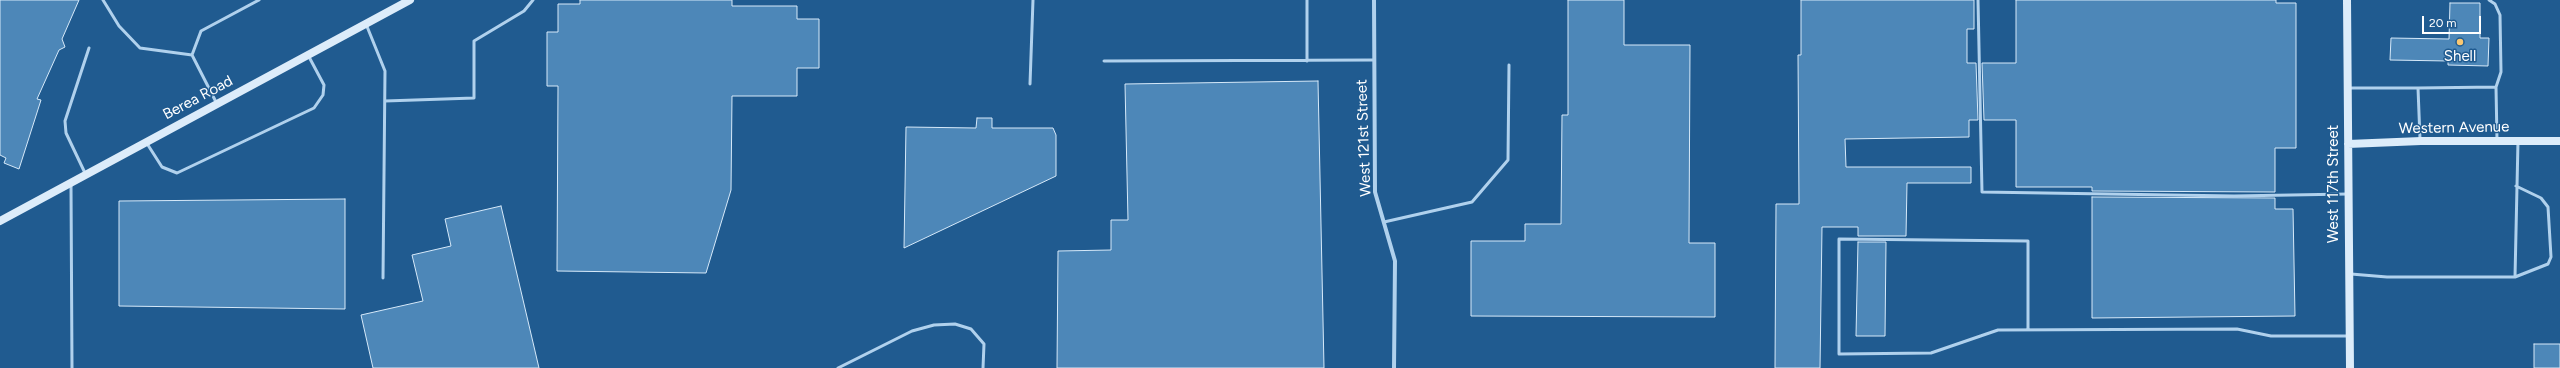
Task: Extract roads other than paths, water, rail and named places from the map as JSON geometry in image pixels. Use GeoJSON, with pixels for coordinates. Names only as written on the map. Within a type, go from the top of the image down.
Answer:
{"type":"FeatureCollection","features":[{"type":"Feature","properties":{"kind":"main road","name":"Berea Road"},"geometry":{"type":"LineString","coordinates":[[0,221],[366,24],[397,3],[410,0]]}},
{"type":"Feature","properties":{"kind":"main road","name":"West 117th Street"},"geometry":{"type":"LineString","coordinates":[[2347,0],[2350,368]]}},
{"type":"Feature","properties":{"kind":"main road","name":"Western Avenue"},"geometry":{"type":"LineString","coordinates":[[2348,144],[2420,141],[2560,141]]}},
{"type":"Feature","properties":{"kind":"street","name":"West 121st Street"},"geometry":{"type":"LineString","coordinates":[[1374,0],[1375,192],[1395,261],[1394,368]]}},
{"type":"Feature","properties":{"kind":"lane"},"geometry":{"type":"LineString","coordinates":[[103,0],[119,26],[140,48],[192,55]]}},
{"type":"Feature","properties":{"kind":"lane"},"geometry":{"type":"LineString","coordinates":[[217,104],[192,55],[201,31],[259,0]]}},
{"type":"Feature","properties":{"kind":"lane"},"geometry":{"type":"LineString","coordinates":[[385,101],[474,98],[474,41],[524,10],[533,0]]}},
{"type":"Feature","properties":{"kind":"lane"},"geometry":{"type":"LineString","coordinates":[[1030,84],[1033,0]]}},
{"type":"Feature","properties":{"kind":"lane"},"geometry":{"type":"LineString","coordinates":[[1307,0],[1307,61]]}},
{"type":"Feature","properties":{"kind":"lane"},"geometry":{"type":"LineString","coordinates":[[1978,0],[1982,192],[2234,196],[2348,194]]}},
{"type":"Feature","properties":{"kind":"lane"},"geometry":{"type":"LineString","coordinates":[[2489,0],[2494,4],[2500,15],[2501,72],[2496,87],[2497,141]]}},
{"type":"Feature","properties":{"kind":"lane"},"geometry":{"type":"LineString","coordinates":[[366,24],[385,71],[383,278]]}},
{"type":"Feature","properties":{"kind":"lane"},"geometry":{"type":"LineString","coordinates":[[86,175],[66,133],[65,121],[89,48]]}},
{"type":"Feature","properties":{"kind":"lane"},"geometry":{"type":"LineString","coordinates":[[146,142],[162,167],[177,173],[314,108],[323,96],[324,85],[308,55]]}},
{"type":"Feature","properties":{"kind":"lane"},"geometry":{"type":"LineString","coordinates":[[1104,61],[1374,60]]}},
{"type":"Feature","properties":{"kind":"lane"},"geometry":{"type":"LineString","coordinates":[[1384,222],[1472,202],[1508,160],[1509,65]]}},
{"type":"Feature","properties":{"kind":"lane"},"geometry":{"type":"LineString","coordinates":[[2348,88],[2496,87]]}},
{"type":"Feature","properties":{"kind":"lane"},"geometry":{"type":"LineString","coordinates":[[2418,88],[2420,141]]}},
{"type":"Feature","properties":{"kind":"lane"},"geometry":{"type":"LineString","coordinates":[[2515,277],[2518,141]]}},
{"type":"Feature","properties":{"kind":"lane"},"geometry":{"type":"LineString","coordinates":[[71,183],[72,368]]}},
{"type":"Feature","properties":{"kind":"lane"},"geometry":{"type":"LineString","coordinates":[[2349,274],[2387,277],[2515,277],[2548,264],[2551,257],[2548,207],[2541,198],[2516,186]]}},
{"type":"Feature","properties":{"kind":"lane"},"geometry":{"type":"LineString","coordinates":[[2028,329],[2028,242],[1840,239],[1839,354],[1931,353],[1998,330],[2237,329],[2271,336],[2350,336]]}},
{"type":"Feature","properties":{"kind":"lane"},"geometry":{"type":"LineString","coordinates":[[838,368],[912,331],[934,325],[955,324],[970,329],[984,344],[983,368]]}},
{"type":"Feature","properties":{"kind":"place","name":"Shell"},"geometry":{"type":"Point","coordinates":[2460,42]}}]}
